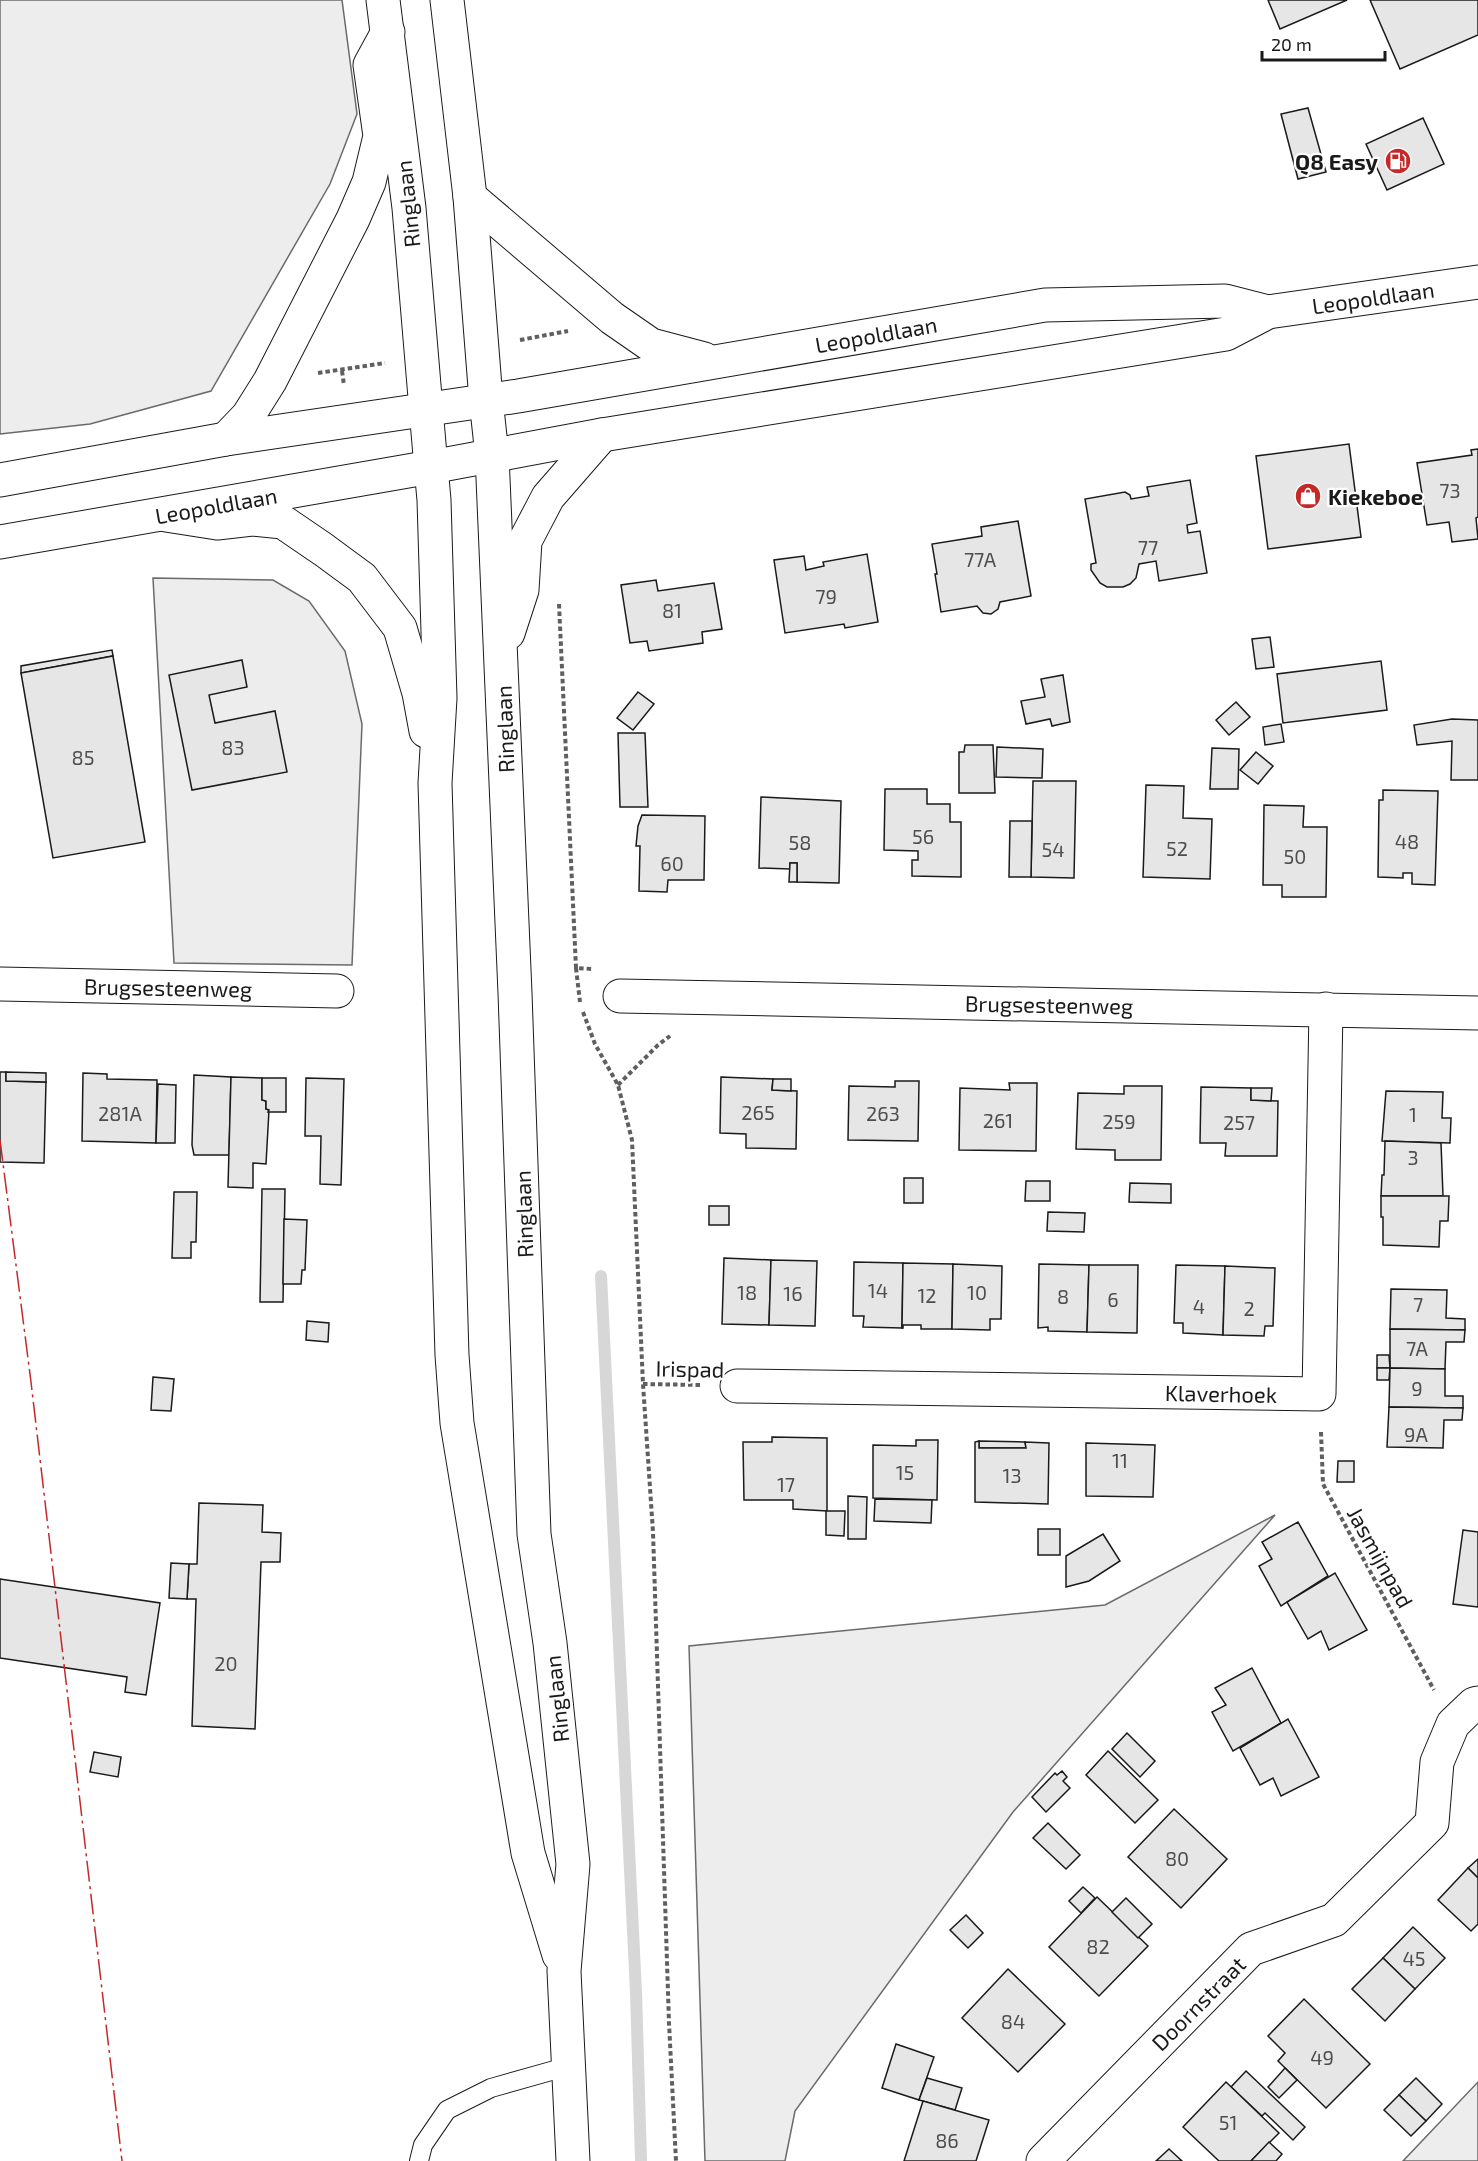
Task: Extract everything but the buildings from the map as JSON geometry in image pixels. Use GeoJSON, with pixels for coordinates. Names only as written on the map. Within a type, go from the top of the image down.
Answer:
{"type":"FeatureCollection","features":[{"type":"Feature","properties":{"kind":"main road","name":"Ringlaan"},"geometry":{"type":"LineString","coordinates":[[383,0],[409,208],[434,500],[441,698],[435,783],[452,1355],[457,1423],[528,1853],[564,1971]]}},
{"type":"Feature","properties":{"kind":"main road"},"geometry":{"type":"LineString","coordinates":[[447,0],[470,197],[486,400]]}},
{"type":"Feature","properties":{"kind":"main road"},"geometry":{"type":"LineString","coordinates":[[226,440],[248,416],[281,360],[353,219],[369,182],[380,136],[370,65],[388,32]]}},
{"type":"Feature","properties":{"kind":"main road"},"geometry":{"type":"LineString","coordinates":[[470,197],[612,318],[651,345],[715,362]]}},
{"type":"Feature","properties":{"kind":"main road","name":"Leopoldlaan"},"geometry":{"type":"LineString","coordinates":[[0,542],[602,435],[1226,334],[1268,312],[1478,282]]}},
{"type":"Feature","properties":{"kind":"main road","name":"Leopoldlaan"},"geometry":{"type":"LineString","coordinates":[[426,409],[1045,305],[1225,301],[1268,312]]}},
{"type":"Feature","properties":{"kind":"main road","name":"Ringlaan"},"geometry":{"type":"LineString","coordinates":[[486,400],[492,455],[501,651],[534,1534],[550,1643],[573,1864],[564,1971],[573,2161]]}},
{"type":"Feature","properties":{"kind":"main road"},"geometry":{"type":"LineString","coordinates":[[0,480],[226,440],[426,409]]}},
{"type":"Feature","properties":{"kind":"main road"},"geometry":{"type":"LineString","coordinates":[[501,651],[522,590],[525,541],[548,497],[602,435]]}},
{"type":"Feature","properties":{"kind":"main road"},"geometry":{"type":"LineString","coordinates":[[162,514],[217,524],[252,519],[283,522],[362,578],[400,628],[419,693],[435,783]]}},
{"type":"Feature","properties":{"kind":"main road","name":"Brugsesteenweg"},"geometry":{"type":"LineString","coordinates":[[0,984],[337,991]]}},
{"type":"Feature","properties":{"kind":"main road","name":"Brugsesteenweg"},"geometry":{"type":"LineString","coordinates":[[625,996],[1478,1013]]}},
{"type":"Feature","properties":{"kind":"main road"},"geometry":{"type":"LineString","coordinates":[[1319,1394],[1326,1009]]}},
{"type":"Feature","properties":{"kind":"main road","name":"Klaverhoek"},"geometry":{"type":"LineString","coordinates":[[737,1386],[1319,1394]]}},
{"type":"Feature","properties":{"kind":"main road","name":"Doornstraat"},"geometry":{"type":"LineString","coordinates":[[1043,2161],[1251,1949],[1334,1920],[1432,1823],[1437,1762],[1453,1724],[1474,1704],[1478,1703]]}},
{"type":"Feature","properties":{"kind":"lane"},"geometry":{"type":"LineString","coordinates":[[419,2161],[423,2145],[447,2110],[491,2088],[569,2066]]}},
{"type":"Feature","properties":{"kind":"path"},"geometry":{"type":"LineString","coordinates":[[509,342],[581,329],[612,318]]}},
{"type":"Feature","properties":{"kind":"path"},"geometry":{"type":"LineString","coordinates":[[281,360],[305,374],[342,371],[422,357]]}},
{"type":"Feature","properties":{"kind":"path"},"geometry":{"type":"LineString","coordinates":[[559,595],[579,995],[595,1044],[618,1084],[632,1140],[643,1384],[653,1532],[668,1999],[676,2161]]}},
{"type":"Feature","properties":{"kind":"path"},"geometry":{"type":"LineString","coordinates":[[576,968],[618,970],[625,996]]}},
{"type":"Feature","properties":{"kind":"path"},"geometry":{"type":"LineString","coordinates":[[618,1084],[658,1045],[673,1034]]}},
{"type":"Feature","properties":{"kind":"path","name":"Irispad"},"geometry":{"type":"LineString","coordinates":[[643,1384],[737,1386]]}},
{"type":"Feature","properties":{"kind":"path","name":"Jasmijnpad"},"geometry":{"type":"LineString","coordinates":[[1319,1394],[1323,1484],[1453,1724]]}},
{"type":"Feature","properties":{"kind":"shaded area"},"geometry":{"type":"Polygon","coordinates":[[[0,0],[342,0],[357,114],[330,184],[211,391],[90,424],[0,434],[0,0]]]}},
{"type":"Feature","properties":{"kind":"shaded area"},"geometry":{"type":"Polygon","coordinates":[[[153,578],[273,580],[309,601],[345,651],[362,724],[352,965],[174,963],[153,578]]]}},
{"type":"Feature","properties":{"kind":"shaded area"},"geometry":{"type":"Polygon","coordinates":[[[1275,1515],[1013,1812],[795,2111],[785,2161],[705,2161],[689,1646],[1105,1605],[1275,1515]]]}},
{"type":"Feature","properties":{"kind":"shaded area"},"geometry":{"type":"Polygon","coordinates":[[[1478,2082],[1478,2161],[1403,2161],[1478,2082]]]}},
{"type":"Feature","properties":{"kind":"waterway"},"geometry":{"type":"LineString","coordinates":[[601,1276],[636,1992],[641,2161]]}},
{"type":"Feature","properties":{"kind":"power"},"geometry":{"type":"LineString","coordinates":[[0,1140],[31,1382],[122,2161]]}},
{"type":"Feature","properties":{"kind":"place","name":"Q8 Easy"},"geometry":{"type":"Point","coordinates":[1398,161]}},
{"type":"Feature","properties":{"kind":"place","name":"Kiekeboe"},"geometry":{"type":"Point","coordinates":[1308,496]}}]}
